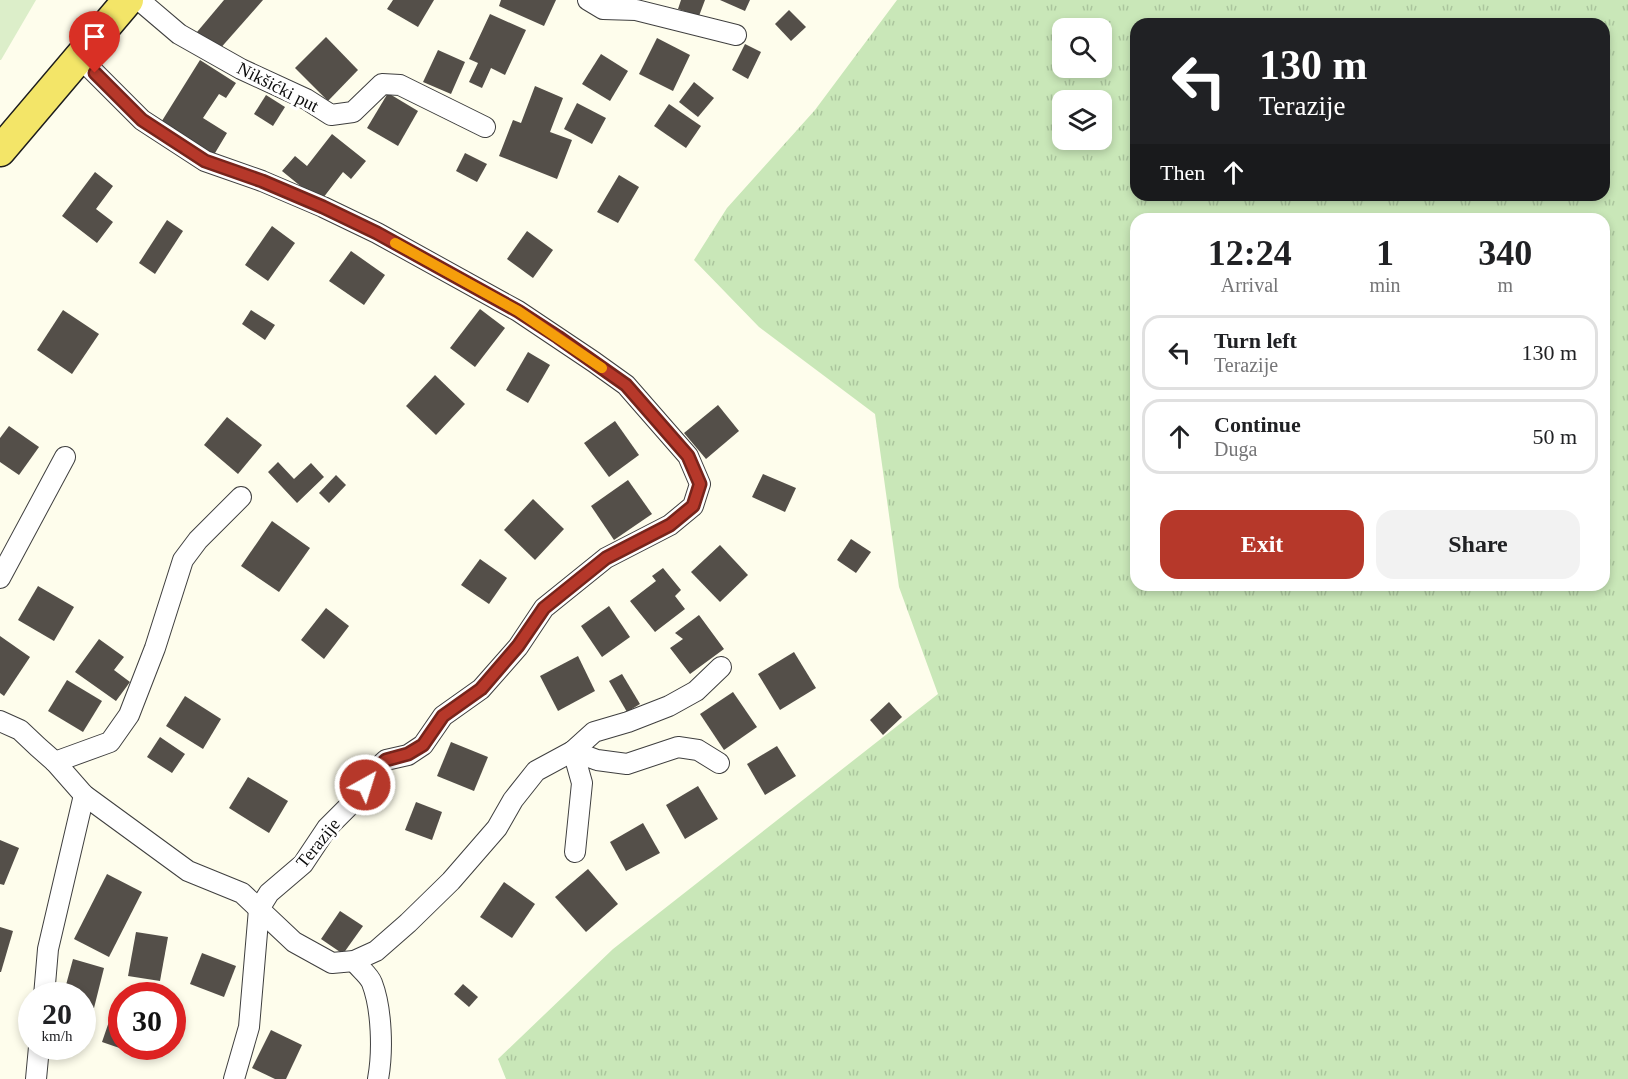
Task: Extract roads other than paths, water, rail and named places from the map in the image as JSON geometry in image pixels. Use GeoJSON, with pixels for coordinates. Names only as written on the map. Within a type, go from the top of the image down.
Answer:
{"type":"FeatureCollection","features":[{"type":"Feature","properties":{"kind":"main road"},"geometry":{"type":"LineString","coordinates":[[0,151],[128,0]]}},
{"type":"Feature","properties":{"kind":"street","name":"Nikšićki put"},"geometry":{"type":"LineString","coordinates":[[140,0],[179,34],[241,69],[306,99],[332,115],[353,112],[382,84],[400,85],[485,127]]}},
{"type":"Feature","properties":{"kind":"street"},"geometry":{"type":"LineString","coordinates":[[588,0],[603,9],[636,10],[736,35]]}},
{"type":"Feature","properties":{"kind":"street","name":"Terazije"},"geometry":{"type":"LineString","coordinates":[[79,57],[142,120],[205,161],[292,194],[377,233],[518,311],[594,362],[626,385],[688,456],[700,484],[693,506],[670,525],[606,558],[544,608],[518,646],[481,689],[443,716],[423,745],[408,754],[386,760],[372,773],[358,796],[327,828],[303,864],[268,893],[259,909]]}},
{"type":"Feature","properties":{"kind":"street"},"geometry":{"type":"LineString","coordinates":[[0,578],[65,457]]}},
{"type":"Feature","properties":{"kind":"street"},"geometry":{"type":"LineString","coordinates":[[55,762],[110,742],[129,715],[155,648],[183,560],[198,540],[241,497]]}},
{"type":"Feature","properties":{"kind":"street"},"geometry":{"type":"LineString","coordinates":[[0,722],[20,730],[55,762],[84,795],[188,871],[242,893],[294,942],[332,963],[354,961],[376,951],[408,923],[451,881],[497,828],[513,800],[536,771],[573,751],[594,732],[669,706],[696,691],[721,667]]}},
{"type":"Feature","properties":{"kind":"street"},"geometry":{"type":"LineString","coordinates":[[573,751],[597,760],[627,764],[678,747],[698,750],[719,763]]}},
{"type":"Feature","properties":{"kind":"street"},"geometry":{"type":"LineString","coordinates":[[573,751],[582,783],[575,852]]}},
{"type":"Feature","properties":{"kind":"street"},"geometry":{"type":"LineString","coordinates":[[45,982],[48,949],[84,795]]}},
{"type":"Feature","properties":{"kind":"street"},"geometry":{"type":"LineString","coordinates":[[234,1079],[249,1027],[259,909]]}},
{"type":"Feature","properties":{"kind":"street"},"geometry":{"type":"LineString","coordinates":[[354,961],[372,981],[381,1018],[378,1079]]}},
{"type":"Feature","properties":{"kind":"street"},"geometry":{"type":"LineString","coordinates":[[36,1079],[38,1060]]}}]}
